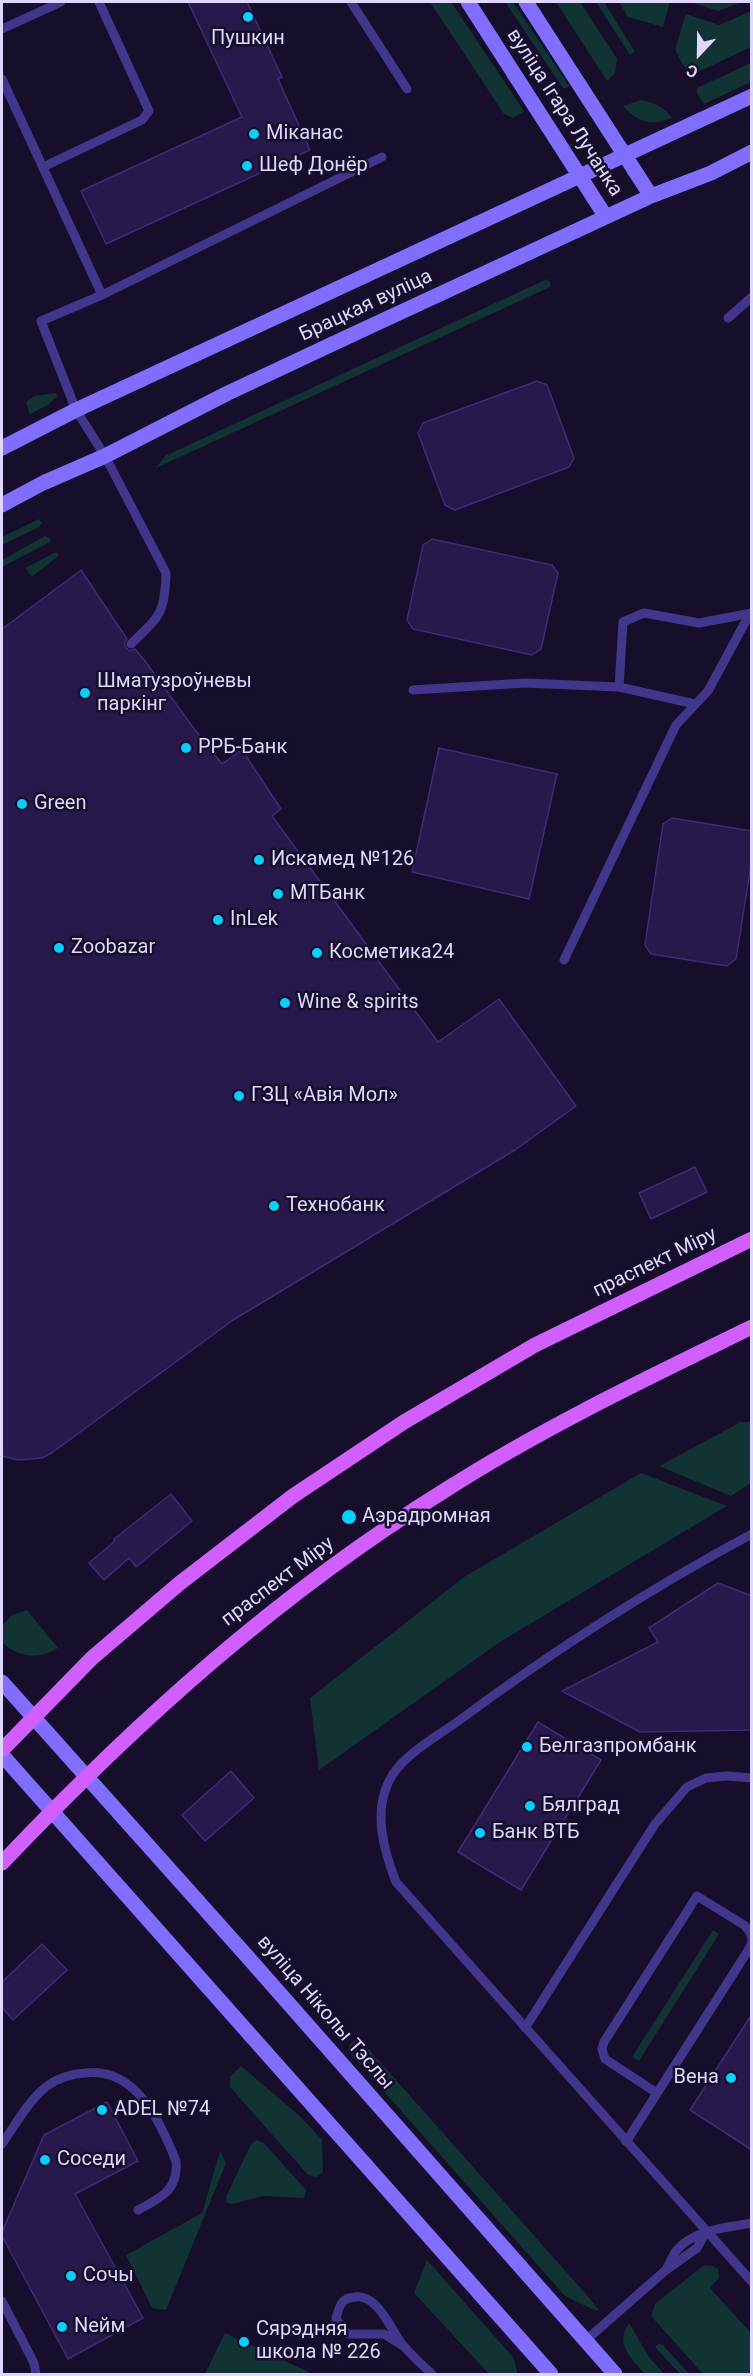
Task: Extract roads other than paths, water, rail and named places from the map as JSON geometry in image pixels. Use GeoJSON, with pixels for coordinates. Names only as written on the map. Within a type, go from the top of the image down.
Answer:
{"type":"FeatureCollection","features":[{"type":"Feature","properties":{"kind":"main road","name":"праспект Міру"},"geometry":{"type":"LineString","coordinates":[[2,1750],[92,1658],[180,1583],[293,1496],[395,1428],[534,1346],[752,1239]]}},
{"type":"Feature","properties":{"kind":"main road","name":"праспект Міру"},"geometry":{"type":"LineString","coordinates":[[2,1863],[86,1777],[231,1644],[349,1554],[446,1489],[572,1415],[752,1327]]}},
{"type":"Feature","properties":{"kind":"street","name":"вуліца Ігара Лучанка"},"geometry":{"type":"LineString","coordinates":[[468,2],[606,217]]}},
{"type":"Feature","properties":{"kind":"street","name":"вуліца Ігара Лучанка"},"geometry":{"type":"LineString","coordinates":[[526,2],[651,196]]}},
{"type":"Feature","properties":{"kind":"street","name":"Брацкая вуліца"},"geometry":{"type":"LineString","coordinates":[[2,448],[76,410],[624,153],[752,96]]}},
{"type":"Feature","properties":{"kind":"street","name":"Брацкая вуліца"},"geometry":{"type":"LineString","coordinates":[[2,505],[43,483],[105,456],[228,393],[651,196],[711,173],[752,152]]}},
{"type":"Feature","properties":{"kind":"street","name":"вуліца Ніколы Тэслы"},"geometry":{"type":"LineString","coordinates":[[2,1682],[615,2374]]}},
{"type":"Feature","properties":{"kind":"street"},"geometry":{"type":"LineString","coordinates":[[2,1755],[551,2374]]}},
{"type":"Feature","properties":{"kind":"lane"},"geometry":{"type":"LineString","coordinates":[[2,29],[61,2]]}},
{"type":"Feature","properties":{"kind":"lane"},"geometry":{"type":"LineString","coordinates":[[43,167],[142,120],[149,111],[99,2]]}},
{"type":"Feature","properties":{"kind":"lane"},"geometry":{"type":"LineString","coordinates":[[351,2],[406,88]]}},
{"type":"Feature","properties":{"kind":"lane"},"geometry":{"type":"LineString","coordinates":[[2,79],[102,296]]}},
{"type":"Feature","properties":{"kind":"lane"},"geometry":{"type":"LineString","coordinates":[[131,644],[161,613],[166,573],[105,456],[76,410],[41,321],[102,296],[382,157]]}},
{"type":"Feature","properties":{"kind":"lane"},"geometry":{"type":"LineString","coordinates":[[728,318],[752,297]]}},
{"type":"Feature","properties":{"kind":"lane"},"geometry":{"type":"LineString","coordinates":[[619,687],[623,622],[644,613],[699,623],[750,614]]}},
{"type":"Feature","properties":{"kind":"lane"},"geometry":{"type":"LineString","coordinates":[[564,960],[676,725],[708,691],[750,614]]}},
{"type":"Feature","properties":{"kind":"lane"},"geometry":{"type":"LineString","coordinates":[[413,690],[525,683],[619,687],[694,704]]}},
{"type":"Feature","properties":{"kind":"lane"},"geometry":{"type":"LineString","coordinates":[[752,1534],[690,1567],[518,1676],[408,1757],[389,1780],[381,1811],[384,1850],[396,1882],[752,2282]]}},
{"type":"Feature","properties":{"kind":"lane"},"geometry":{"type":"LineString","coordinates":[[525,2028],[655,1824],[687,1787],[706,1778],[727,1776],[752,1778]]}},
{"type":"Feature","properties":{"kind":"lane"},"geometry":{"type":"LineString","coordinates":[[626,2142],[749,1949],[752,1940],[747,1928],[697,1896],[604,2042],[602,2053],[605,2059],[657,2093]]}},
{"type":"Feature","properties":{"kind":"lane"},"geometry":{"type":"LineString","coordinates":[[2,2144],[35,2099],[57,2079],[92,2072],[119,2078],[134,2087],[144,2098],[176,2161],[177,2170],[172,2187],[166,2194],[138,2210]]}},
{"type":"Feature","properties":{"kind":"lane"},"geometry":{"type":"LineString","coordinates":[[585,2341],[666,2270],[697,2248],[706,2232],[752,2223]]}},
{"type":"Feature","properties":{"kind":"lane"},"geometry":{"type":"LineString","coordinates":[[403,2346],[384,2334],[348,2334],[340,2327],[336,2318],[342,2301],[346,2297],[362,2296],[370,2301],[403,2346],[432,2374]]}},
{"type":"Feature","properties":{"kind":"lane"},"geometry":{"type":"LineString","coordinates":[[2,2301],[34,2363],[36,2374]]}},
{"type":"Feature","properties":{"kind":"place","name":"Пушкин"},"geometry":{"type":"Point","coordinates":[248,17]}},
{"type":"Feature","properties":{"kind":"place","name":"Міканас"},"geometry":{"type":"Point","coordinates":[254,134]}},
{"type":"Feature","properties":{"kind":"place","name":"Шеф Донёр"},"geometry":{"type":"Point","coordinates":[247,166]}},
{"type":"Feature","properties":{"kind":"place","name":"Шматузроўневы паркінг"},"geometry":{"type":"Point","coordinates":[85,693]}},
{"type":"Feature","properties":{"kind":"place","name":"РРБ-Банк"},"geometry":{"type":"Point","coordinates":[186,748]}},
{"type":"Feature","properties":{"kind":"place","name":"Green"},"geometry":{"type":"Point","coordinates":[22,804]}},
{"type":"Feature","properties":{"kind":"place","name":"Искамед №126"},"geometry":{"type":"Point","coordinates":[259,860]}},
{"type":"Feature","properties":{"kind":"place","name":"МТБанк"},"geometry":{"type":"Point","coordinates":[278,894]}},
{"type":"Feature","properties":{"kind":"place","name":"InLek"},"geometry":{"type":"Point","coordinates":[218,920]}},
{"type":"Feature","properties":{"kind":"place","name":"Zoobazar"},"geometry":{"type":"Point","coordinates":[59,948]}},
{"type":"Feature","properties":{"kind":"place","name":"Косметика24"},"geometry":{"type":"Point","coordinates":[317,953]}},
{"type":"Feature","properties":{"kind":"place","name":"Wine & spirits"},"geometry":{"type":"Point","coordinates":[285,1003]}},
{"type":"Feature","properties":{"kind":"place","name":"ГЗЦ «Авія Мол»"},"geometry":{"type":"Point","coordinates":[239,1096]}},
{"type":"Feature","properties":{"kind":"place","name":"Технобанк"},"geometry":{"type":"Point","coordinates":[274,1206]}},
{"type":"Feature","properties":{"kind":"place","name":"Аэрадромная"},"geometry":{"type":"Point","coordinates":[349,1517]}},
{"type":"Feature","properties":{"kind":"place","name":"Белгазпромбанк"},"geometry":{"type":"Point","coordinates":[527,1747]}},
{"type":"Feature","properties":{"kind":"place","name":"Бялград"},"geometry":{"type":"Point","coordinates":[530,1806]}},
{"type":"Feature","properties":{"kind":"place","name":"Банк ВТБ"},"geometry":{"type":"Point","coordinates":[480,1833]}},
{"type":"Feature","properties":{"kind":"place","name":"Вена"},"geometry":{"type":"Point","coordinates":[731,2078]}},
{"type":"Feature","properties":{"kind":"place","name":"ADEL №74"},"geometry":{"type":"Point","coordinates":[102,2110]}},
{"type":"Feature","properties":{"kind":"place","name":"Соседи"},"geometry":{"type":"Point","coordinates":[45,2160]}},
{"type":"Feature","properties":{"kind":"place","name":"Сочы"},"geometry":{"type":"Point","coordinates":[71,2276]}},
{"type":"Feature","properties":{"kind":"place","name":"Nейм"},"geometry":{"type":"Point","coordinates":[62,2327]}},
{"type":"Feature","properties":{"kind":"place","name":"Сярэдняя школа № 226"},"geometry":{"type":"Point","coordinates":[244,2342]}}]}
